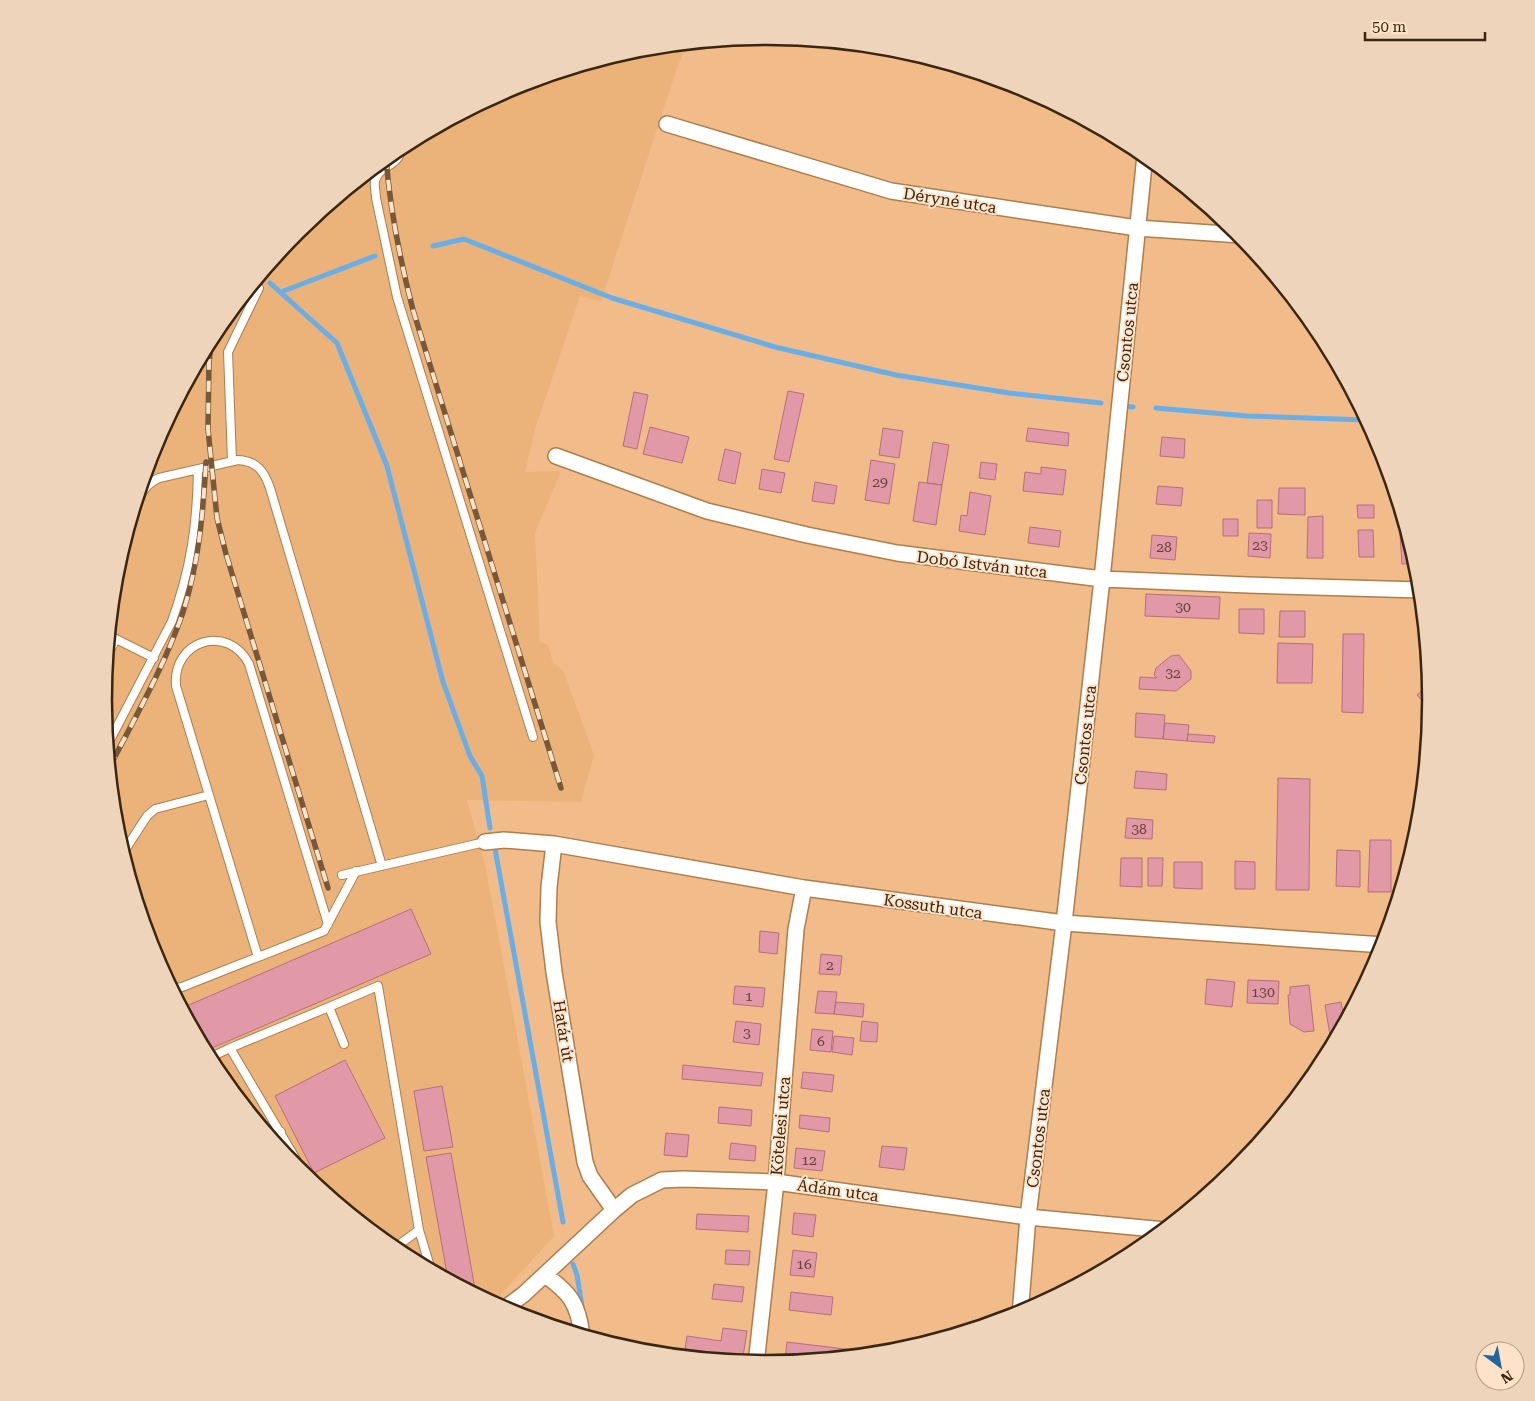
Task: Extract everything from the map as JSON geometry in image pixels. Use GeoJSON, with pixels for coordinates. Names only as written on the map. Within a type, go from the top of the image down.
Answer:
{"type":"FeatureCollection","features":[{"type":"Feature","properties":{"kind":"street","name":"Déryné utca"},"geometry":{"type":"LineString","coordinates":[[667,124],[890,191],[1137,228],[1228,234]]}},
{"type":"Feature","properties":{"kind":"street","name":"Csontos utca"},"geometry":{"type":"LineString","coordinates":[[1021,1305],[1028,1217],[1064,923],[1102,578],[1144,164]]}},
{"type":"Feature","properties":{"kind":"street","name":"Dobó István utca"},"geometry":{"type":"LineString","coordinates":[[556,456],[707,511],[807,535],[897,553],[1102,578],[1413,590]]}},
{"type":"Feature","properties":{"kind":"street","name":"Kossuth utca"},"geometry":{"type":"LineString","coordinates":[[485,842],[504,840],[554,844],[804,888],[1064,923],[1375,944]]}},
{"type":"Feature","properties":{"kind":"street","name":"Határ út"},"geometry":{"type":"LineString","coordinates":[[554,844],[549,887],[548,922],[554,972],[585,1162],[590,1176],[614,1210]]}},
{"type":"Feature","properties":{"kind":"street","name":"Kötelesi utca"},"geometry":{"type":"LineString","coordinates":[[757,1356],[776,1182],[796,929],[804,888]]}},
{"type":"Feature","properties":{"kind":"street","name":"Ádám utca"},"geometry":{"type":"LineString","coordinates":[[511,1303],[632,1195],[662,1180],[776,1182],[1028,1217],[1156,1229]]}},
{"type":"Feature","properties":{"kind":"street"},"geometry":{"type":"LineString","coordinates":[[545,1275],[563,1288],[574,1301],[580,1328]]}},
{"type":"Feature","properties":{"kind":"lane"},"geometry":{"type":"LineString","coordinates":[[398,158],[380,173],[375,181],[376,198],[397,297],[533,737]]}},
{"type":"Feature","properties":{"kind":"lane"},"geometry":{"type":"LineString","coordinates":[[232,461],[228,352],[258,288]]}},
{"type":"Feature","properties":{"kind":"lane"},"geometry":{"type":"LineString","coordinates":[[150,482],[159,478],[232,461],[246,460],[255,464],[263,472],[267,480],[382,866]]}},
{"type":"Feature","properties":{"kind":"lane"},"geometry":{"type":"LineString","coordinates":[[113,735],[172,621],[186,580],[195,529],[198,470]]}},
{"type":"Feature","properties":{"kind":"lane"},"geometry":{"type":"LineString","coordinates":[[115,638],[154,658]]}},
{"type":"Feature","properties":{"kind":"lane"},"geometry":{"type":"LineString","coordinates":[[258,957],[178,692],[176,679],[178,666],[188,651],[198,644],[216,641],[233,646],[249,664],[328,924]]}},
{"type":"Feature","properties":{"kind":"lane"},"geometry":{"type":"LineString","coordinates":[[129,844],[147,816],[156,809],[209,795]]}},
{"type":"Feature","properties":{"kind":"lane"},"geometry":{"type":"LineString","coordinates":[[342,875],[485,842]]}},
{"type":"Feature","properties":{"kind":"lane"},"geometry":{"type":"LineString","coordinates":[[178,987],[324,931],[356,871]]}},
{"type":"Feature","properties":{"kind":"lane"},"geometry":{"type":"LineString","coordinates":[[216,1055],[378,986],[419,1230],[427,1261]]}},
{"type":"Feature","properties":{"kind":"lane"},"geometry":{"type":"LineString","coordinates":[[329,1007],[344,1044]]}},
{"type":"Feature","properties":{"kind":"lane"},"geometry":{"type":"LineString","coordinates":[[230,1048],[292,1151]]}},
{"type":"Feature","properties":{"kind":"lane"},"geometry":{"type":"LineString","coordinates":[[276,1134],[281,1132]]}},
{"type":"Feature","properties":{"kind":"lane"},"geometry":{"type":"LineString","coordinates":[[400,1244],[419,1230]]}},
{"type":"Feature","properties":{"kind":"shaded area"},"geometry":{"type":"Polygon","coordinates":[[[684,51],[601,301],[580,296],[535,429],[525,472],[561,471],[535,533],[540,642],[548,645],[553,663],[563,670],[594,755],[581,802],[467,800],[486,869],[554,1236],[498,1297],[440,1268],[403,1246],[368,1221],[304,1164],[247,1100],[222,1065],[180,990],[162,951],[134,870],[118,786],[113,743],[113,658],[118,615],[134,531],[162,450],[200,373],[222,336],[247,301],[304,237],[368,180],[403,155],[478,113],[517,95],[598,67],[684,51]]]}},
{"type":"Feature","properties":{"kind":"building"},"geometry":{"type":"Polygon","coordinates":[[[788,391],[804,394],[789,462],[774,459],[788,391]]]}},
{"type":"Feature","properties":{"kind":"building"},"geometry":{"type":"Polygon","coordinates":[[[634,392],[648,395],[637,449],[623,446],[634,392]]]}},
{"type":"Feature","properties":{"kind":"building"},"geometry":{"type":"Polygon","coordinates":[[[650,427],[689,437],[682,463],[643,454],[650,427]]]}},
{"type":"Feature","properties":{"kind":"building"},"geometry":{"type":"Polygon","coordinates":[[[883,428],[903,431],[899,458],[879,455],[883,428]]]}},
{"type":"Feature","properties":{"kind":"building"},"geometry":{"type":"Polygon","coordinates":[[[1028,428],[1069,433],[1068,446],[1026,441],[1028,428]]]}},
{"type":"Feature","properties":{"kind":"building"},"geometry":{"type":"Polygon","coordinates":[[[1162,437],[1185,439],[1184,458],[1160,456],[1162,437]]]}},
{"type":"Feature","properties":{"kind":"building"},"geometry":{"type":"Polygon","coordinates":[[[933,442],[949,445],[942,485],[927,483],[933,442]]]}},
{"type":"Feature","properties":{"kind":"building"},"geometry":{"type":"Polygon","coordinates":[[[725,449],[741,453],[735,484],[718,480],[725,449]]]}},
{"type":"Feature","properties":{"kind":"building"},"geometry":{"type":"Polygon","coordinates":[[[871,460],[895,464],[889,504],[865,500],[871,460]]]}},
{"type":"Feature","properties":{"kind":"building"},"geometry":{"type":"Polygon","coordinates":[[[981,462],[997,464],[995,480],[979,478],[981,462]]]}},
{"type":"Feature","properties":{"kind":"building"},"geometry":{"type":"Polygon","coordinates":[[[1041,467],[1066,470],[1063,495],[1023,491],[1025,472],[1041,474],[1041,467]]]}},
{"type":"Feature","properties":{"kind":"building"},"geometry":{"type":"Polygon","coordinates":[[[762,469],[785,473],[781,493],[759,489],[762,469]]]}},
{"type":"Feature","properties":{"kind":"building"},"geometry":{"type":"Polygon","coordinates":[[[815,482],[837,486],[834,504],[812,501],[815,482]]]}},
{"type":"Feature","properties":{"kind":"building"},"geometry":{"type":"Polygon","coordinates":[[[919,482],[942,485],[936,525],[913,521],[919,482]]]}},
{"type":"Feature","properties":{"kind":"building"},"geometry":{"type":"Polygon","coordinates":[[[1158,486],[1183,488],[1181,506],[1156,504],[1158,486]]]}},
{"type":"Feature","properties":{"kind":"building"},"geometry":{"type":"Polygon","coordinates":[[[1279,488],[1305,488],[1305,515],[1278,514],[1279,488]]]}},
{"type":"Feature","properties":{"kind":"building"},"geometry":{"type":"Polygon","coordinates":[[[970,492],[991,496],[985,535],[959,531],[961,515],[967,516],[970,492]]]}},
{"type":"Feature","properties":{"kind":"building"},"geometry":{"type":"Polygon","coordinates":[[[1257,500],[1272,500],[1272,528],[1257,528],[1257,500]]]}},
{"type":"Feature","properties":{"kind":"building"},"geometry":{"type":"Polygon","coordinates":[[[1357,505],[1374,505],[1374,518],[1358,518],[1357,505]]]}},
{"type":"Feature","properties":{"kind":"building"},"geometry":{"type":"Polygon","coordinates":[[[1323,516],[1323,558],[1307,558],[1308,517],[1323,516]]]}},
{"type":"Feature","properties":{"kind":"building"},"geometry":{"type":"Polygon","coordinates":[[[1223,519],[1238,519],[1238,536],[1223,536],[1223,519]]]}},
{"type":"Feature","properties":{"kind":"building"},"geometry":{"type":"Polygon","coordinates":[[[1030,527],[1061,531],[1059,547],[1028,543],[1030,527]]]}},
{"type":"Feature","properties":{"kind":"building"},"geometry":{"type":"Polygon","coordinates":[[[1358,530],[1373,530],[1374,557],[1359,557],[1358,530]]]}},
{"type":"Feature","properties":{"kind":"building"},"geometry":{"type":"Polygon","coordinates":[[[1249,533],[1271,534],[1270,558],[1248,556],[1249,533]]]}},
{"type":"Feature","properties":{"kind":"building"},"geometry":{"type":"Polygon","coordinates":[[[1400,534],[1402,534],[1408,564],[1402,564],[1400,534]]]}},
{"type":"Feature","properties":{"kind":"building"},"geometry":{"type":"Polygon","coordinates":[[[1152,535],[1177,537],[1175,560],[1150,558],[1152,535]]]}},
{"type":"Feature","properties":{"kind":"building"},"geometry":{"type":"Polygon","coordinates":[[[1146,594],[1220,597],[1219,619],[1145,616],[1146,594]]]}},
{"type":"Feature","properties":{"kind":"building"},"geometry":{"type":"Polygon","coordinates":[[[1239,609],[1264,609],[1264,634],[1239,633],[1239,609]]]}},
{"type":"Feature","properties":{"kind":"building"},"geometry":{"type":"Polygon","coordinates":[[[1280,611],[1305,611],[1305,637],[1279,637],[1280,611]]]}},
{"type":"Feature","properties":{"kind":"building"},"geometry":{"type":"Polygon","coordinates":[[[1343,634],[1364,634],[1363,713],[1342,712],[1343,634]]]}},
{"type":"Feature","properties":{"kind":"building"},"geometry":{"type":"Polygon","coordinates":[[[1278,643],[1313,644],[1312,683],[1277,683],[1278,643]]]}},
{"type":"Feature","properties":{"kind":"building"},"geometry":{"type":"Polygon","coordinates":[[[1179,655],[1191,671],[1191,679],[1176,691],[1139,689],[1140,677],[1157,678],[1154,675],[1156,668],[1171,656],[1179,655]]]}},
{"type":"Feature","properties":{"kind":"building"},"geometry":{"type":"Polygon","coordinates":[[[1423,690],[1423,701],[1417,695],[1423,690]]]}},
{"type":"Feature","properties":{"kind":"building"},"geometry":{"type":"Polygon","coordinates":[[[1136,713],[1165,715],[1163,739],[1135,737],[1136,713]]]}},
{"type":"Feature","properties":{"kind":"building"},"geometry":{"type":"Polygon","coordinates":[[[1165,723],[1189,725],[1187,741],[1163,739],[1165,723]]]}},
{"type":"Feature","properties":{"kind":"building"},"geometry":{"type":"Polygon","coordinates":[[[1188,734],[1215,736],[1214,743],[1187,741],[1188,734]]]}},
{"type":"Feature","properties":{"kind":"building"},"geometry":{"type":"Polygon","coordinates":[[[1136,771],[1167,774],[1166,790],[1134,788],[1136,771]]]}},
{"type":"Feature","properties":{"kind":"building"},"geometry":{"type":"Polygon","coordinates":[[[1278,778],[1310,779],[1309,890],[1276,890],[1278,778]]]}},
{"type":"Feature","properties":{"kind":"building"},"geometry":{"type":"Polygon","coordinates":[[[1127,818],[1153,820],[1152,839],[1125,838],[1127,818]]]}},
{"type":"Feature","properties":{"kind":"building"},"geometry":{"type":"Polygon","coordinates":[[[1370,840],[1391,840],[1391,892],[1368,892],[1370,840]]]}},
{"type":"Feature","properties":{"kind":"building"},"geometry":{"type":"Polygon","coordinates":[[[1337,850],[1360,851],[1360,887],[1336,886],[1337,850]]]}},
{"type":"Feature","properties":{"kind":"building"},"geometry":{"type":"Polygon","coordinates":[[[1121,858],[1142,858],[1142,887],[1120,886],[1121,858]]]}},
{"type":"Feature","properties":{"kind":"building"},"geometry":{"type":"Polygon","coordinates":[[[1148,858],[1163,858],[1162,886],[1148,886],[1148,858]]]}},
{"type":"Feature","properties":{"kind":"building"},"geometry":{"type":"Polygon","coordinates":[[[1235,861],[1255,862],[1255,889],[1235,889],[1235,861]]]}},
{"type":"Feature","properties":{"kind":"building"},"geometry":{"type":"Polygon","coordinates":[[[1174,862],[1202,862],[1202,889],[1174,888],[1174,862]]]}},
{"type":"Feature","properties":{"kind":"building"},"geometry":{"type":"Polygon","coordinates":[[[411,909],[431,954],[212,1048],[188,1005],[411,909]]]}},
{"type":"Feature","properties":{"kind":"building"},"geometry":{"type":"Polygon","coordinates":[[[760,931],[779,933],[777,954],[759,952],[760,931]]]}},
{"type":"Feature","properties":{"kind":"building"},"geometry":{"type":"Polygon","coordinates":[[[821,954],[842,956],[840,975],[819,974],[821,954]]]}},
{"type":"Feature","properties":{"kind":"building"},"geometry":{"type":"Polygon","coordinates":[[[1207,979],[1235,982],[1232,1007],[1205,1004],[1207,979]]]}},
{"type":"Feature","properties":{"kind":"building"},"geometry":{"type":"Polygon","coordinates":[[[1248,980],[1279,981],[1278,1004],[1247,1003],[1248,980]]]}},
{"type":"Feature","properties":{"kind":"building"},"geometry":{"type":"Polygon","coordinates":[[[1309,985],[1314,1031],[1304,1032],[1290,1024],[1288,995],[1290,995],[1290,987],[1309,985]]]}},
{"type":"Feature","properties":{"kind":"building"},"geometry":{"type":"Polygon","coordinates":[[[735,986],[765,988],[763,1007],[733,1004],[735,986]]]}},
{"type":"Feature","properties":{"kind":"building"},"geometry":{"type":"Polygon","coordinates":[[[818,991],[837,992],[834,1014],[815,1013],[818,991]]]}},
{"type":"Feature","properties":{"kind":"building"},"geometry":{"type":"Polygon","coordinates":[[[836,1002],[864,1004],[863,1017],[834,1014],[836,1002]]]}},
{"type":"Feature","properties":{"kind":"building"},"geometry":{"type":"Polygon","coordinates":[[[1341,1002],[1343,1013],[1330,1035],[1325,1005],[1341,1002]]]}},
{"type":"Feature","properties":{"kind":"building"},"geometry":{"type":"Polygon","coordinates":[[[736,1021],[761,1024],[759,1045],[733,1042],[736,1021]]]}},
{"type":"Feature","properties":{"kind":"building"},"geometry":{"type":"Polygon","coordinates":[[[862,1021],[878,1023],[877,1042],[860,1041],[862,1021]]]}},
{"type":"Feature","properties":{"kind":"building"},"geometry":{"type":"Polygon","coordinates":[[[812,1029],[833,1031],[831,1052],[810,1050],[812,1029]]]}},
{"type":"Feature","properties":{"kind":"building"},"geometry":{"type":"Polygon","coordinates":[[[834,1036],[854,1038],[852,1055],[832,1052],[834,1036]]]}},
{"type":"Feature","properties":{"kind":"building"},"geometry":{"type":"Polygon","coordinates":[[[345,1060],[385,1138],[314,1173],[275,1096],[345,1060]]]}},
{"type":"Feature","properties":{"kind":"building"},"geometry":{"type":"Polygon","coordinates":[[[683,1065],[763,1073],[761,1086],[682,1079],[683,1065]]]}},
{"type":"Feature","properties":{"kind":"building"},"geometry":{"type":"Polygon","coordinates":[[[803,1072],[834,1075],[832,1092],[801,1088],[803,1072]]]}},
{"type":"Feature","properties":{"kind":"building"},"geometry":{"type":"Polygon","coordinates":[[[442,1086],[453,1147],[424,1151],[414,1091],[442,1086]]]}},
{"type":"Feature","properties":{"kind":"building"},"geometry":{"type":"Polygon","coordinates":[[[719,1107],[752,1110],[751,1126],[718,1123],[719,1107]]]}},
{"type":"Feature","properties":{"kind":"building"},"geometry":{"type":"Polygon","coordinates":[[[800,1115],[830,1118],[829,1132],[799,1128],[800,1115]]]}},
{"type":"Feature","properties":{"kind":"building"},"geometry":{"type":"Polygon","coordinates":[[[666,1133],[689,1135],[687,1157],[664,1155],[666,1133]]]}},
{"type":"Feature","properties":{"kind":"building"},"geometry":{"type":"Polygon","coordinates":[[[731,1143],[756,1146],[755,1161],[729,1159],[731,1143]]]}},
{"type":"Feature","properties":{"kind":"building"},"geometry":{"type":"Polygon","coordinates":[[[882,1146],[907,1148],[904,1170],[879,1167],[882,1146]]]}},
{"type":"Feature","properties":{"kind":"building"},"geometry":{"type":"Polygon","coordinates":[[[796,1148],[825,1151],[822,1171],[794,1168],[796,1148]]]}},
{"type":"Feature","properties":{"kind":"building"},"geometry":{"type":"Polygon","coordinates":[[[451,1153],[474,1286],[447,1271],[426,1157],[451,1153]]]}},
{"type":"Feature","properties":{"kind":"building"},"geometry":{"type":"Polygon","coordinates":[[[794,1213],[816,1215],[813,1237],[792,1234],[794,1213]]]}},
{"type":"Feature","properties":{"kind":"building"},"geometry":{"type":"Polygon","coordinates":[[[697,1214],[749,1216],[748,1232],[696,1229],[697,1214]]]}},
{"type":"Feature","properties":{"kind":"building"},"geometry":{"type":"Polygon","coordinates":[[[726,1250],[750,1251],[749,1265],[725,1264],[726,1250]]]}},
{"type":"Feature","properties":{"kind":"building"},"geometry":{"type":"Polygon","coordinates":[[[793,1250],[817,1253],[814,1277],[790,1275],[793,1250]]]}},
{"type":"Feature","properties":{"kind":"building"},"geometry":{"type":"Polygon","coordinates":[[[714,1284],[744,1287],[742,1302],[712,1299],[714,1284]]]}},
{"type":"Feature","properties":{"kind":"building"},"geometry":{"type":"Polygon","coordinates":[[[791,1292],[833,1297],[831,1315],[789,1310],[791,1292]]]}},
{"type":"Feature","properties":{"kind":"building"},"geometry":{"type":"Polygon","coordinates":[[[723,1328],[747,1331],[743,1355],[685,1349],[687,1336],[721,1341],[723,1328]]]}},
{"type":"Feature","properties":{"kind":"building"},"geometry":{"type":"Polygon","coordinates":[[[787,1342],[853,1350],[810,1355],[785,1356],[787,1342]]]}},
{"type":"Feature","properties":{"kind":"waterway"},"geometry":{"type":"LineString","coordinates":[[433,246],[464,239],[612,298],[775,347],[896,375],[1009,393],[1101,403]]}},
{"type":"Feature","properties":{"kind":"waterway"},"geometry":{"type":"LineString","coordinates":[[281,292],[375,256]]}},
{"type":"Feature","properties":{"kind":"waterway"},"geometry":{"type":"LineString","coordinates":[[270,283],[337,343],[387,466],[443,682],[470,756],[482,776],[490,828]]}},
{"type":"Feature","properties":{"kind":"waterway"},"geometry":{"type":"LineString","coordinates":[[1123,406],[1133,407]]}},
{"type":"Feature","properties":{"kind":"waterway"},"geometry":{"type":"LineString","coordinates":[[1156,408],[1247,416],[1359,420]]}},
{"type":"Feature","properties":{"kind":"waterway"},"geometry":{"type":"LineString","coordinates":[[495,849],[563,1222]]}},
{"type":"Feature","properties":{"kind":"waterway"},"geometry":{"type":"LineString","coordinates":[[573,1264],[577,1275],[582,1306]]}},
{"type":"Feature","properties":{"kind":"railway"},"geometry":{"type":"LineString","coordinates":[[387,167],[396,234],[413,310],[561,788]]}},
{"type":"Feature","properties":{"kind":"railway"},"geometry":{"type":"LineString","coordinates":[[210,357],[208,429],[217,518],[226,554],[328,888]]}},
{"type":"Feature","properties":{"kind":"railway"},"geometry":{"type":"LineString","coordinates":[[115,757],[159,671],[183,612],[197,556],[206,462]]}}]}
